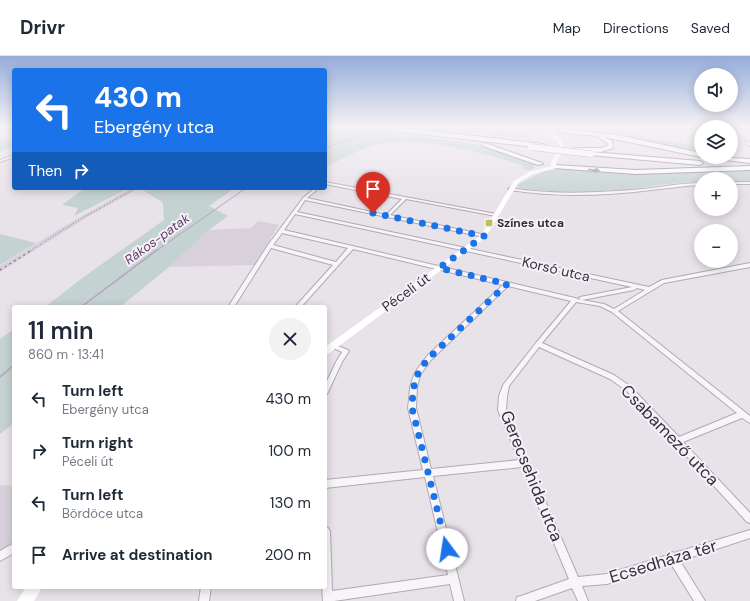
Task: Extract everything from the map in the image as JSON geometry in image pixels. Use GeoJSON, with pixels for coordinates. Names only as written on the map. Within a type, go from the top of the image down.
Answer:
{"type":"FeatureCollection","features":[{"type":"Feature","properties":{"kind":"highway"},"geometry":{"type":"LineString","coordinates":[[506,152],[540,165]]}},
{"type":"Feature","properties":{"kind":"highway"},"geometry":{"type":"LineString","coordinates":[[586,152],[750,165]]}},
{"type":"Feature","properties":{"kind":"highway"},"geometry":{"type":"LineString","coordinates":[[738,162],[750,165]]}},
{"type":"Feature","properties":{"kind":"highway"},"geometry":{"type":"LineString","coordinates":[[552,166],[636,172],[750,165]]}},
{"type":"Feature","properties":{"kind":"main road"},"geometry":{"type":"LineString","coordinates":[[510,189],[516,182],[532,173],[552,166],[559,152]]}},
{"type":"Feature","properties":{"kind":"main road"},"geometry":{"type":"LineString","coordinates":[[532,173],[540,165],[558,156]]}},
{"type":"Feature","properties":{"kind":"main road"},"geometry":{"type":"LineString","coordinates":[[546,162],[552,166]]}},
{"type":"Feature","properties":{"kind":"main road"},"geometry":{"type":"LineString","coordinates":[[540,165],[552,166]]}},
{"type":"Feature","properties":{"kind":"main road","name":"Péceli út"},"geometry":{"type":"LineString","coordinates":[[327,350],[484,236],[510,189]]}},
{"type":"Feature","properties":{"kind":"main road"},"geometry":{"type":"LineString","coordinates":[[25,601],[34,589]]}},
{"type":"Feature","properties":{"kind":"street"},"geometry":{"type":"LineString","coordinates":[[0,161],[12,157]]}},
{"type":"Feature","properties":{"kind":"street"},"geometry":{"type":"LineString","coordinates":[[327,183],[496,216]]}},
{"type":"Feature","properties":{"kind":"street"},"geometry":{"type":"LineString","coordinates":[[738,183],[750,183]]}},
{"type":"Feature","properties":{"kind":"street"},"geometry":{"type":"LineString","coordinates":[[510,189],[540,193],[578,193],[641,190],[673,185],[694,184]]}},
{"type":"Feature","properties":{"kind":"street"},"geometry":{"type":"LineString","coordinates":[[232,305],[270,246],[304,199],[315,190]]}},
{"type":"Feature","properties":{"kind":"street"},"geometry":{"type":"LineString","coordinates":[[387,216],[405,198]]}},
{"type":"Feature","properties":{"kind":"street"},"geometry":{"type":"LineString","coordinates":[[304,199],[484,236]]}},
{"type":"Feature","properties":{"kind":"street","name":"Korsó utca"},"geometry":{"type":"LineString","coordinates":[[294,213],[649,289]]}},
{"type":"Feature","properties":{"kind":"street"},"geometry":{"type":"LineString","coordinates":[[281,231],[602,305],[614,311],[750,420]]}},
{"type":"Feature","properties":{"kind":"street"},"geometry":{"type":"LineString","coordinates":[[270,246],[337,264]]}},
{"type":"Feature","properties":{"kind":"street"},"geometry":{"type":"LineString","coordinates":[[300,305],[351,248]]}},
{"type":"Feature","properties":{"kind":"street"},"geometry":{"type":"LineString","coordinates":[[614,311],[662,282],[750,265]]}},
{"type":"Feature","properties":{"kind":"street"},"geometry":{"type":"LineString","coordinates":[[459,601],[412,408],[412,387],[419,369],[429,358],[507,284]]}},
{"type":"Feature","properties":{"kind":"street"},"geometry":{"type":"LineString","coordinates":[[575,300],[638,287]]}},
{"type":"Feature","properties":{"kind":"street","name":"Gerecsehida utca"},"geometry":{"type":"LineString","coordinates":[[575,300],[506,385],[503,396],[502,410],[583,601]]}},
{"type":"Feature","properties":{"kind":"street","name":"Csabamező utca"},"geometry":{"type":"LineString","coordinates":[[538,344],[612,377],[629,389],[750,519]]}},
{"type":"Feature","properties":{"kind":"street"},"geometry":{"type":"LineString","coordinates":[[327,388],[346,351],[333,346]]}},
{"type":"Feature","properties":{"kind":"street"},"geometry":{"type":"LineString","coordinates":[[678,441],[743,414]]}},
{"type":"Feature","properties":{"kind":"street"},"geometry":{"type":"LineString","coordinates":[[327,484],[524,463]]}},
{"type":"Feature","properties":{"kind":"street","name":"Ecsedháza tér"},"geometry":{"type":"LineString","coordinates":[[521,601],[575,582],[607,579],[672,557],[750,534]]}},
{"type":"Feature","properties":{"kind":"street"},"geometry":{"type":"LineString","coordinates":[[0,556],[12,549]]}},
{"type":"Feature","properties":{"kind":"street"},"geometry":{"type":"LineString","coordinates":[[672,557],[700,601]]}},
{"type":"Feature","properties":{"kind":"street"},"geometry":{"type":"LineString","coordinates":[[327,589],[327,599],[454,579]]}},
{"type":"Feature","properties":{"kind":"street"},"geometry":{"type":"LineString","coordinates":[[204,601],[206,589]]}},
{"type":"Feature","properties":{"kind":"shaded area"},"geometry":{"type":"Polygon","coordinates":[[[327,152],[356,152],[327,166],[327,152]]]}},
{"type":"Feature","properties":{"kind":"shaded area"},"geometry":{"type":"Polygon","coordinates":[[[479,152],[505,152],[532,162],[535,168],[530,170],[524,169],[522,165],[479,152]]]}},
{"type":"Feature","properties":{"kind":"shaded area"},"geometry":{"type":"Polygon","coordinates":[[[563,168],[624,174],[750,170],[750,181],[738,182],[738,172],[694,172],[694,182],[622,190],[563,192],[519,188],[517,185],[544,171],[563,168]]]}},
{"type":"Feature","properties":{"kind":"shaded area"},"geometry":{"type":"Polygon","coordinates":[[[82,190],[125,190],[74,216],[78,208],[62,205],[82,190]]]}},
{"type":"Feature","properties":{"kind":"shaded area"},"geometry":{"type":"Polygon","coordinates":[[[128,190],[135,190],[86,218],[0,272],[0,266],[58,230],[128,190]]]}},
{"type":"Feature","properties":{"kind":"shaded area"},"geometry":{"type":"Polygon","coordinates":[[[143,190],[232,190],[209,206],[228,216],[209,230],[169,267],[122,305],[48,305],[85,276],[164,220],[163,203],[143,190]]]}},
{"type":"Feature","properties":{"kind":"shaded area"},"geometry":{"type":"Polygon","coordinates":[[[258,221],[279,225],[254,265],[169,267],[209,230],[251,228],[258,221]]]}},
{"type":"Feature","properties":{"kind":"shaded area"},"geometry":{"type":"Polygon","coordinates":[[[0,234],[36,243],[0,265],[0,234]]]}},
{"type":"Feature","properties":{"kind":"shaded area"},"geometry":{"type":"Polygon","coordinates":[[[12,330],[12,425],[0,434],[0,339],[12,330]]]}},
{"type":"Feature","properties":{"kind":"shaded area"},"geometry":{"type":"Polygon","coordinates":[[[0,485],[12,486],[12,544],[0,551],[0,485]]]}},
{"type":"Feature","properties":{"kind":"waterway","name":"Rákos-patak"},"geometry":{"type":"LineString","coordinates":[[156,251],[243,190]]}},
{"type":"Feature","properties":{"kind":"waterway","name":"Rákos-patak"},"geometry":{"type":"LineString","coordinates":[[84,305],[157,250]]}},
{"type":"Feature","properties":{"kind":"waterway","name":"Rákos-patak"},"geometry":{"type":"LineString","coordinates":[[0,377],[12,367]]}},
{"type":"Feature","properties":{"kind":"railway"},"geometry":{"type":"LineString","coordinates":[[30,251],[82,218],[132,190]]}},
{"type":"Feature","properties":{"kind":"railway"},"geometry":{"type":"LineString","coordinates":[[0,270],[32,250]]}},
{"type":"Feature","properties":{"kind":"place","name":"Színes utca"},"geometry":{"type":"Point","coordinates":[489,223]}},
{"type":"Feature","properties":{"kind":"route"},"geometry":{"type":"LineString","coordinates":[[373,213],[484,236],[439,268],[507,284],[429,358],[419,369],[412,387],[412,408],[427,474],[447,549]]}}]}
